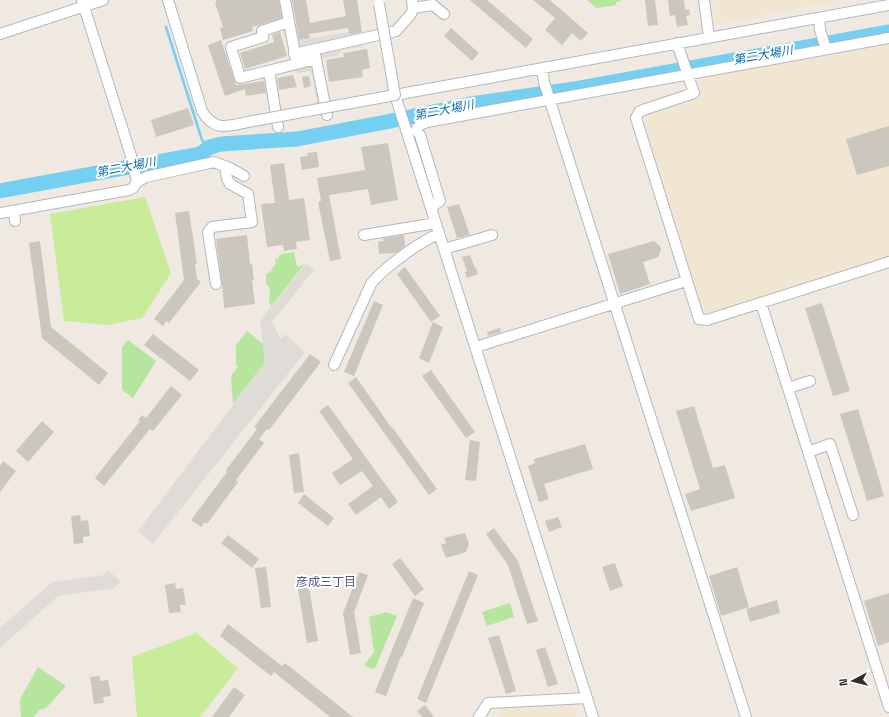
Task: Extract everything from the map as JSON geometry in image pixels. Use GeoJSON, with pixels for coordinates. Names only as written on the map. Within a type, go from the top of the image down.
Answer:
{"type":"FeatureCollection","features":[{"type":"Feature","properties":{"kind":"street"},"geometry":{"type":"LineString","coordinates":[[0,34],[83,3],[103,0]]}},
{"type":"Feature","properties":{"kind":"street"},"geometry":{"type":"LineString","coordinates":[[168,0],[202,111],[206,119],[220,126],[889,5]]}},
{"type":"Feature","properties":{"kind":"street"},"geometry":{"type":"LineString","coordinates":[[285,0],[295,59]]}},
{"type":"Feature","properties":{"kind":"street"},"geometry":{"type":"LineString","coordinates":[[704,0],[709,38]]}},
{"type":"Feature","properties":{"kind":"street"},"geometry":{"type":"LineString","coordinates":[[378,2],[395,95],[593,717]]}},
{"type":"Feature","properties":{"kind":"street"},"geometry":{"type":"LineString","coordinates":[[0,209],[14,216],[133,188],[137,177],[83,3]]}},
{"type":"Feature","properties":{"kind":"street"},"geometry":{"type":"LineString","coordinates":[[289,22],[262,31],[264,37],[231,47],[240,78],[269,71],[295,59],[396,31],[411,14],[413,4],[433,5],[444,14]]}},
{"type":"Feature","properties":{"kind":"street"},"geometry":{"type":"LineString","coordinates":[[819,18],[820,30],[826,49]]}},
{"type":"Feature","properties":{"kind":"street"},"geometry":{"type":"LineString","coordinates":[[431,207],[440,201],[420,135],[416,130],[427,122],[889,38]]}},
{"type":"Feature","properties":{"kind":"street"},"geometry":{"type":"LineString","coordinates":[[677,43],[694,93],[643,110],[639,112],[636,118],[699,319],[702,320],[761,303],[889,262]]}},
{"type":"Feature","properties":{"kind":"street"},"geometry":{"type":"LineString","coordinates":[[315,54],[327,115]]}},
{"type":"Feature","properties":{"kind":"street"},"geometry":{"type":"LineString","coordinates":[[542,68],[544,82],[746,717]]}},
{"type":"Feature","properties":{"kind":"street"},"geometry":{"type":"LineString","coordinates":[[269,71],[278,128]]}},
{"type":"Feature","properties":{"kind":"street"},"geometry":{"type":"LineString","coordinates":[[137,177],[214,162],[244,176]]}},
{"type":"Feature","properties":{"kind":"street"},"geometry":{"type":"LineString","coordinates":[[216,284],[208,232],[212,227],[252,222],[248,194],[230,184],[226,179],[225,166]]}},
{"type":"Feature","properties":{"kind":"street"},"geometry":{"type":"LineString","coordinates":[[364,235],[436,223]]}},
{"type":"Feature","properties":{"kind":"street"},"geometry":{"type":"LineString","coordinates":[[334,365],[375,278],[429,238],[439,234]]}},
{"type":"Feature","properties":{"kind":"street"},"geometry":{"type":"LineString","coordinates":[[444,249],[492,235]]}},
{"type":"Feature","properties":{"kind":"street"},"geometry":{"type":"LineString","coordinates":[[476,347],[686,281]]}},
{"type":"Feature","properties":{"kind":"street"},"geometry":{"type":"LineString","coordinates":[[761,303],[888,702]]}},
{"type":"Feature","properties":{"kind":"street"},"geometry":{"type":"LineString","coordinates":[[788,388],[810,381]]}},
{"type":"Feature","properties":{"kind":"street"},"geometry":{"type":"LineString","coordinates":[[808,452],[830,444],[852,515]]}},
{"type":"Feature","properties":{"kind":"street"},"geometry":{"type":"LineString","coordinates":[[480,717],[488,703],[587,698]]}},
{"type":"Feature","properties":{"kind":"shaded area"},"geometry":{"type":"Polygon","coordinates":[[[712,0],[844,0],[716,24],[712,0]]]}},
{"type":"Feature","properties":{"kind":"shaded area"},"geometry":{"type":"Polygon","coordinates":[[[291,18],[295,41],[348,32],[349,36],[393,27],[395,37],[363,44],[363,47],[341,50],[341,53],[338,53],[338,56],[323,58],[321,61],[331,114],[320,116],[311,71],[297,73],[296,71],[249,78],[247,72],[291,58],[280,22],[291,18]]]}},
{"type":"Feature","properties":{"kind":"shaded area"},"geometry":{"type":"Polygon","coordinates":[[[889,41],[889,256],[708,314],[703,311],[643,120],[645,115],[704,97],[699,79],[701,76],[889,41]]]}},
{"type":"Feature","properties":{"kind":"shaded area"},"geometry":{"type":"Polygon","coordinates":[[[306,264],[314,270],[272,322],[281,339],[285,334],[305,352],[153,544],[138,531],[265,362],[260,320],[306,264]]]}},
{"type":"Feature","properties":{"kind":"shaded area"},"geometry":{"type":"Polygon","coordinates":[[[108,570],[121,582],[114,588],[58,596],[0,648],[0,628],[52,582],[104,575],[108,570]]]}},
{"type":"Feature","properties":{"kind":"shaded area"},"geometry":{"type":"Polygon","coordinates":[[[573,701],[577,717],[502,717],[501,706],[573,701]]]}},
{"type":"Feature","properties":{"kind":"green space"},"geometry":{"type":"Polygon","coordinates":[[[587,0],[621,1],[616,2],[616,5],[597,8],[587,0]]]}},
{"type":"Feature","properties":{"kind":"green space"},"geometry":{"type":"Polygon","coordinates":[[[145,197],[171,273],[142,318],[107,325],[64,321],[50,214],[145,197]]]}},
{"type":"Feature","properties":{"kind":"green space"},"geometry":{"type":"Polygon","coordinates":[[[294,252],[297,267],[304,265],[271,306],[269,301],[270,288],[266,284],[266,274],[273,270],[272,268],[276,264],[275,259],[279,258],[279,255],[294,252]]]}},
{"type":"Feature","properties":{"kind":"green space"},"geometry":{"type":"Polygon","coordinates":[[[247,331],[263,344],[265,362],[233,404],[231,376],[238,367],[236,365],[236,345],[247,331]]]}},
{"type":"Feature","properties":{"kind":"green space"},"geometry":{"type":"Polygon","coordinates":[[[128,340],[156,361],[133,398],[122,390],[122,347],[128,340]]]}},
{"type":"Feature","properties":{"kind":"green space"},"geometry":{"type":"Polygon","coordinates":[[[510,603],[514,617],[487,626],[482,612],[510,603]]]}},
{"type":"Feature","properties":{"kind":"green space"},"geometry":{"type":"Polygon","coordinates":[[[386,612],[397,616],[375,668],[372,669],[364,665],[374,652],[369,617],[386,612]]]}},
{"type":"Feature","properties":{"kind":"green space"},"geometry":{"type":"Polygon","coordinates":[[[196,633],[238,668],[200,717],[137,717],[132,657],[196,633]]]}},
{"type":"Feature","properties":{"kind":"green space"},"geometry":{"type":"Polygon","coordinates":[[[38,667],[66,686],[46,708],[39,710],[34,717],[21,717],[20,699],[38,667]]]}},
{"type":"Feature","properties":{"kind":"building"},"geometry":{"type":"Polygon","coordinates":[[[216,0],[279,0],[282,18],[252,27],[253,31],[223,40],[220,28],[223,27],[215,3],[216,0]]]}},
{"type":"Feature","properties":{"kind":"building"},"geometry":{"type":"Polygon","coordinates":[[[292,0],[306,0],[310,23],[346,16],[343,0],[357,0],[362,32],[349,35],[348,28],[309,34],[310,38],[299,40],[292,0]]]}},
{"type":"Feature","properties":{"kind":"building"},"geometry":{"type":"Polygon","coordinates":[[[470,0],[487,0],[533,39],[526,48],[470,0]]]}},
{"type":"Feature","properties":{"kind":"building"},"geometry":{"type":"Polygon","coordinates":[[[533,0],[550,0],[588,33],[581,41],[572,33],[562,45],[545,30],[555,18],[533,0]]]}},
{"type":"Feature","properties":{"kind":"building"},"geometry":{"type":"Polygon","coordinates":[[[645,0],[655,0],[658,25],[648,26],[645,0]]]}},
{"type":"Feature","properties":{"kind":"building"},"geometry":{"type":"Polygon","coordinates":[[[668,0],[684,0],[685,10],[689,9],[690,15],[686,16],[688,25],[677,27],[675,15],[670,16],[668,0]]]}},
{"type":"Feature","properties":{"kind":"building"},"geometry":{"type":"Polygon","coordinates":[[[451,28],[479,53],[472,61],[444,36],[451,28]]]}},
{"type":"Feature","properties":{"kind":"building"},"geometry":{"type":"Polygon","coordinates":[[[280,32],[287,56],[245,69],[240,53],[274,42],[272,35],[280,32]]]}},
{"type":"Feature","properties":{"kind":"building"},"geometry":{"type":"Polygon","coordinates":[[[221,40],[236,85],[264,81],[266,93],[246,96],[245,89],[225,96],[208,45],[221,40]]]}},
{"type":"Feature","properties":{"kind":"building"},"geometry":{"type":"Polygon","coordinates":[[[367,49],[370,68],[362,70],[363,77],[329,82],[326,60],[344,57],[343,53],[367,49]]]}},
{"type":"Feature","properties":{"kind":"building"},"geometry":{"type":"Polygon","coordinates":[[[293,75],[297,87],[279,90],[277,79],[293,75]]]}},
{"type":"Feature","properties":{"kind":"building"},"geometry":{"type":"Polygon","coordinates":[[[309,76],[311,86],[304,88],[302,77],[309,76]]]}},
{"type":"Feature","properties":{"kind":"building"},"geometry":{"type":"Polygon","coordinates":[[[188,108],[194,125],[156,137],[151,120],[188,108]]]}},
{"type":"Feature","properties":{"kind":"building"},"geometry":{"type":"Polygon","coordinates":[[[889,126],[889,166],[857,175],[846,139],[889,126]]]}},
{"type":"Feature","properties":{"kind":"building"},"geometry":{"type":"Polygon","coordinates":[[[388,143],[398,200],[371,205],[368,189],[329,195],[341,259],[330,261],[318,202],[321,201],[317,178],[365,170],[361,147],[388,143]]]}},
{"type":"Feature","properties":{"kind":"building"},"geometry":{"type":"Polygon","coordinates":[[[317,152],[319,167],[302,170],[300,157],[308,156],[307,153],[317,152]]]}},
{"type":"Feature","properties":{"kind":"building"},"geometry":{"type":"Polygon","coordinates":[[[284,163],[289,200],[304,198],[310,240],[296,242],[297,249],[284,251],[283,245],[267,247],[261,204],[275,203],[270,165],[284,163]]]}},
{"type":"Feature","properties":{"kind":"building"},"geometry":{"type":"Polygon","coordinates":[[[459,204],[470,235],[457,238],[447,207],[459,204]]]}},
{"type":"Feature","properties":{"kind":"building"},"geometry":{"type":"Polygon","coordinates":[[[189,211],[197,264],[195,264],[197,279],[201,282],[169,323],[166,321],[163,326],[154,319],[184,280],[175,213],[189,211]]]}},
{"type":"Feature","properties":{"kind":"building"},"geometry":{"type":"Polygon","coordinates":[[[247,235],[250,264],[252,264],[254,280],[252,280],[255,304],[224,308],[216,239],[247,235]]]}},
{"type":"Feature","properties":{"kind":"building"},"geometry":{"type":"Polygon","coordinates":[[[404,235],[405,246],[396,253],[379,254],[378,242],[384,241],[383,238],[404,235]]]}},
{"type":"Feature","properties":{"kind":"building"},"geometry":{"type":"Polygon","coordinates":[[[40,241],[51,327],[108,373],[99,385],[42,338],[29,243],[40,241]]]}},
{"type":"Feature","properties":{"kind":"building"},"geometry":{"type":"Polygon","coordinates":[[[654,241],[660,246],[661,249],[659,256],[643,262],[650,284],[620,294],[608,254],[654,241]]]}},
{"type":"Feature","properties":{"kind":"building"},"geometry":{"type":"Polygon","coordinates":[[[470,255],[478,274],[467,278],[465,272],[467,271],[462,257],[470,255]]]}},
{"type":"Feature","properties":{"kind":"building"},"geometry":{"type":"Polygon","coordinates":[[[405,267],[440,316],[431,322],[397,274],[405,267]]]}},
{"type":"Feature","properties":{"kind":"building"},"geometry":{"type":"Polygon","coordinates":[[[374,301],[383,305],[354,376],[344,372],[374,301]]]}},
{"type":"Feature","properties":{"kind":"building"},"geometry":{"type":"Polygon","coordinates":[[[822,303],[850,391],[833,396],[805,308],[822,303]]]}},
{"type":"Feature","properties":{"kind":"building"},"geometry":{"type":"Polygon","coordinates":[[[433,322],[443,327],[429,363],[419,358],[433,322]]]}},
{"type":"Feature","properties":{"kind":"building"},"geometry":{"type":"Polygon","coordinates":[[[500,328],[501,332],[488,336],[487,332],[500,328]]]}},
{"type":"Feature","properties":{"kind":"building"},"geometry":{"type":"Polygon","coordinates":[[[153,334],[199,370],[190,381],[144,345],[153,334]]]}},
{"type":"Feature","properties":{"kind":"building"},"geometry":{"type":"Polygon","coordinates":[[[310,354],[321,362],[269,430],[267,429],[259,439],[264,443],[236,480],[238,482],[207,524],[205,522],[201,527],[191,520],[257,429],[254,427],[310,354]]]}},
{"type":"Feature","properties":{"kind":"building"},"geometry":{"type":"Polygon","coordinates":[[[431,370],[475,432],[466,438],[422,376],[431,370]]]}},
{"type":"Feature","properties":{"kind":"building"},"geometry":{"type":"Polygon","coordinates":[[[356,377],[437,489],[429,495],[348,383],[356,377]]]}},
{"type":"Feature","properties":{"kind":"building"},"geometry":{"type":"Polygon","coordinates":[[[171,386],[182,395],[153,431],[150,429],[104,486],[95,478],[140,421],[138,420],[142,415],[146,418],[171,386]]]}},
{"type":"Feature","properties":{"kind":"building"},"geometry":{"type":"Polygon","coordinates":[[[328,405],[398,502],[389,509],[381,497],[356,515],[348,504],[373,486],[362,471],[340,485],[332,473],[353,459],[319,411],[328,405]]]}},
{"type":"Feature","properties":{"kind":"building"},"geometry":{"type":"Polygon","coordinates":[[[694,406],[713,468],[725,465],[735,498],[691,511],[685,494],[700,489],[676,411],[694,406]]]}},
{"type":"Feature","properties":{"kind":"building"},"geometry":{"type":"Polygon","coordinates":[[[858,409],[884,496],[867,501],[840,414],[858,409]]]}},
{"type":"Feature","properties":{"kind":"building"},"geometry":{"type":"Polygon","coordinates":[[[42,421],[54,432],[28,462],[16,451],[42,421]]]}},
{"type":"Feature","properties":{"kind":"building"},"geometry":{"type":"Polygon","coordinates":[[[470,440],[480,442],[476,481],[465,480],[470,440]]]}},
{"type":"Feature","properties":{"kind":"building"},"geometry":{"type":"Polygon","coordinates":[[[585,444],[593,469],[544,484],[549,499],[539,502],[528,466],[535,463],[534,459],[585,444]]]}},
{"type":"Feature","properties":{"kind":"building"},"geometry":{"type":"Polygon","coordinates":[[[299,453],[304,492],[294,493],[289,455],[299,453]]]}},
{"type":"Feature","properties":{"kind":"building"},"geometry":{"type":"Polygon","coordinates":[[[3,461],[16,471],[0,492],[0,466],[3,461]]]}},
{"type":"Feature","properties":{"kind":"building"},"geometry":{"type":"Polygon","coordinates":[[[304,494],[334,518],[328,526],[298,503],[304,494]]]}},
{"type":"Feature","properties":{"kind":"building"},"geometry":{"type":"Polygon","coordinates":[[[80,515],[81,521],[88,520],[90,536],[83,537],[83,543],[74,544],[71,516],[80,515]]]}},
{"type":"Feature","properties":{"kind":"building"},"geometry":{"type":"Polygon","coordinates":[[[558,517],[562,527],[549,532],[545,521],[558,517]]]}},
{"type":"Feature","properties":{"kind":"building"},"geometry":{"type":"Polygon","coordinates":[[[494,528],[518,561],[538,621],[527,624],[508,565],[486,534],[494,528]]]}},
{"type":"Feature","properties":{"kind":"building"},"geometry":{"type":"Polygon","coordinates":[[[465,533],[469,544],[466,552],[446,558],[441,545],[446,543],[444,538],[465,533]]]}},
{"type":"Feature","properties":{"kind":"building"},"geometry":{"type":"Polygon","coordinates":[[[228,535],[259,559],[252,568],[221,543],[228,535]]]}},
{"type":"Feature","properties":{"kind":"building"},"geometry":{"type":"Polygon","coordinates":[[[400,558],[424,589],[415,596],[392,564],[400,558]]]}},
{"type":"Feature","properties":{"kind":"building"},"geometry":{"type":"Polygon","coordinates":[[[615,563],[623,586],[610,591],[602,567],[615,563]]]}},
{"type":"Feature","properties":{"kind":"building"},"geometry":{"type":"Polygon","coordinates":[[[266,567],[271,607],[261,608],[255,568],[266,567]]]}},
{"type":"Feature","properties":{"kind":"building"},"geometry":{"type":"Polygon","coordinates":[[[737,567],[749,607],[721,616],[709,576],[737,567]]]}},
{"type":"Feature","properties":{"kind":"building"},"geometry":{"type":"Polygon","coordinates":[[[469,571],[478,575],[426,703],[417,699],[469,571]]]}},
{"type":"Feature","properties":{"kind":"building"},"geometry":{"type":"Polygon","coordinates":[[[359,572],[368,575],[354,612],[361,653],[350,655],[343,613],[359,572]]]}},
{"type":"Feature","properties":{"kind":"building"},"geometry":{"type":"Polygon","coordinates":[[[308,581],[318,641],[307,643],[297,583],[308,581]]]}},
{"type":"Feature","properties":{"kind":"building"},"geometry":{"type":"Polygon","coordinates":[[[175,583],[176,589],[183,588],[186,605],[180,605],[181,612],[169,613],[165,585],[175,583]]]}},
{"type":"Feature","properties":{"kind":"building"},"geometry":{"type":"Polygon","coordinates":[[[889,593],[889,642],[878,646],[864,601],[889,593]]]}},
{"type":"Feature","properties":{"kind":"building"},"geometry":{"type":"Polygon","coordinates":[[[413,598],[424,603],[402,657],[401,656],[386,696],[375,692],[413,598]]]}},
{"type":"Feature","properties":{"kind":"building"},"geometry":{"type":"Polygon","coordinates":[[[777,600],[780,613],[750,622],[746,609],[777,600]]]}},
{"type":"Feature","properties":{"kind":"building"},"geometry":{"type":"Polygon","coordinates":[[[228,624],[282,666],[285,663],[353,717],[330,717],[274,672],[271,676],[220,636],[228,624]]]}},
{"type":"Feature","properties":{"kind":"building"},"geometry":{"type":"Polygon","coordinates":[[[499,635],[516,691],[506,694],[488,638],[499,635]]]}},
{"type":"Feature","properties":{"kind":"building"},"geometry":{"type":"Polygon","coordinates":[[[545,647],[558,684],[548,687],[536,650],[545,647]]]}},
{"type":"Feature","properties":{"kind":"building"},"geometry":{"type":"Polygon","coordinates":[[[100,676],[100,681],[108,680],[111,696],[103,697],[104,703],[94,704],[90,677],[100,676]]]}},
{"type":"Feature","properties":{"kind":"building"},"geometry":{"type":"Polygon","coordinates":[[[234,687],[245,695],[229,717],[212,717],[234,687]]]}},
{"type":"Feature","properties":{"kind":"building"},"geometry":{"type":"Polygon","coordinates":[[[425,705],[434,717],[422,717],[417,711],[425,705]]]}},
{"type":"Feature","properties":{"kind":"waterway"},"geometry":{"type":"LineString","coordinates":[[166,27],[202,140],[208,148]]}},
{"type":"Feature","properties":{"kind":"waterway","name":"第二大場川"},"geometry":{"type":"LineString","coordinates":[[0,191],[200,154],[210,147],[221,144],[297,139],[471,104],[575,89],[889,32]]}},
{"type":"Feature","properties":{"kind":"district","name":"彦成三丁目"},"geometry":{"type":"Point","coordinates":[326,582]}}]}
